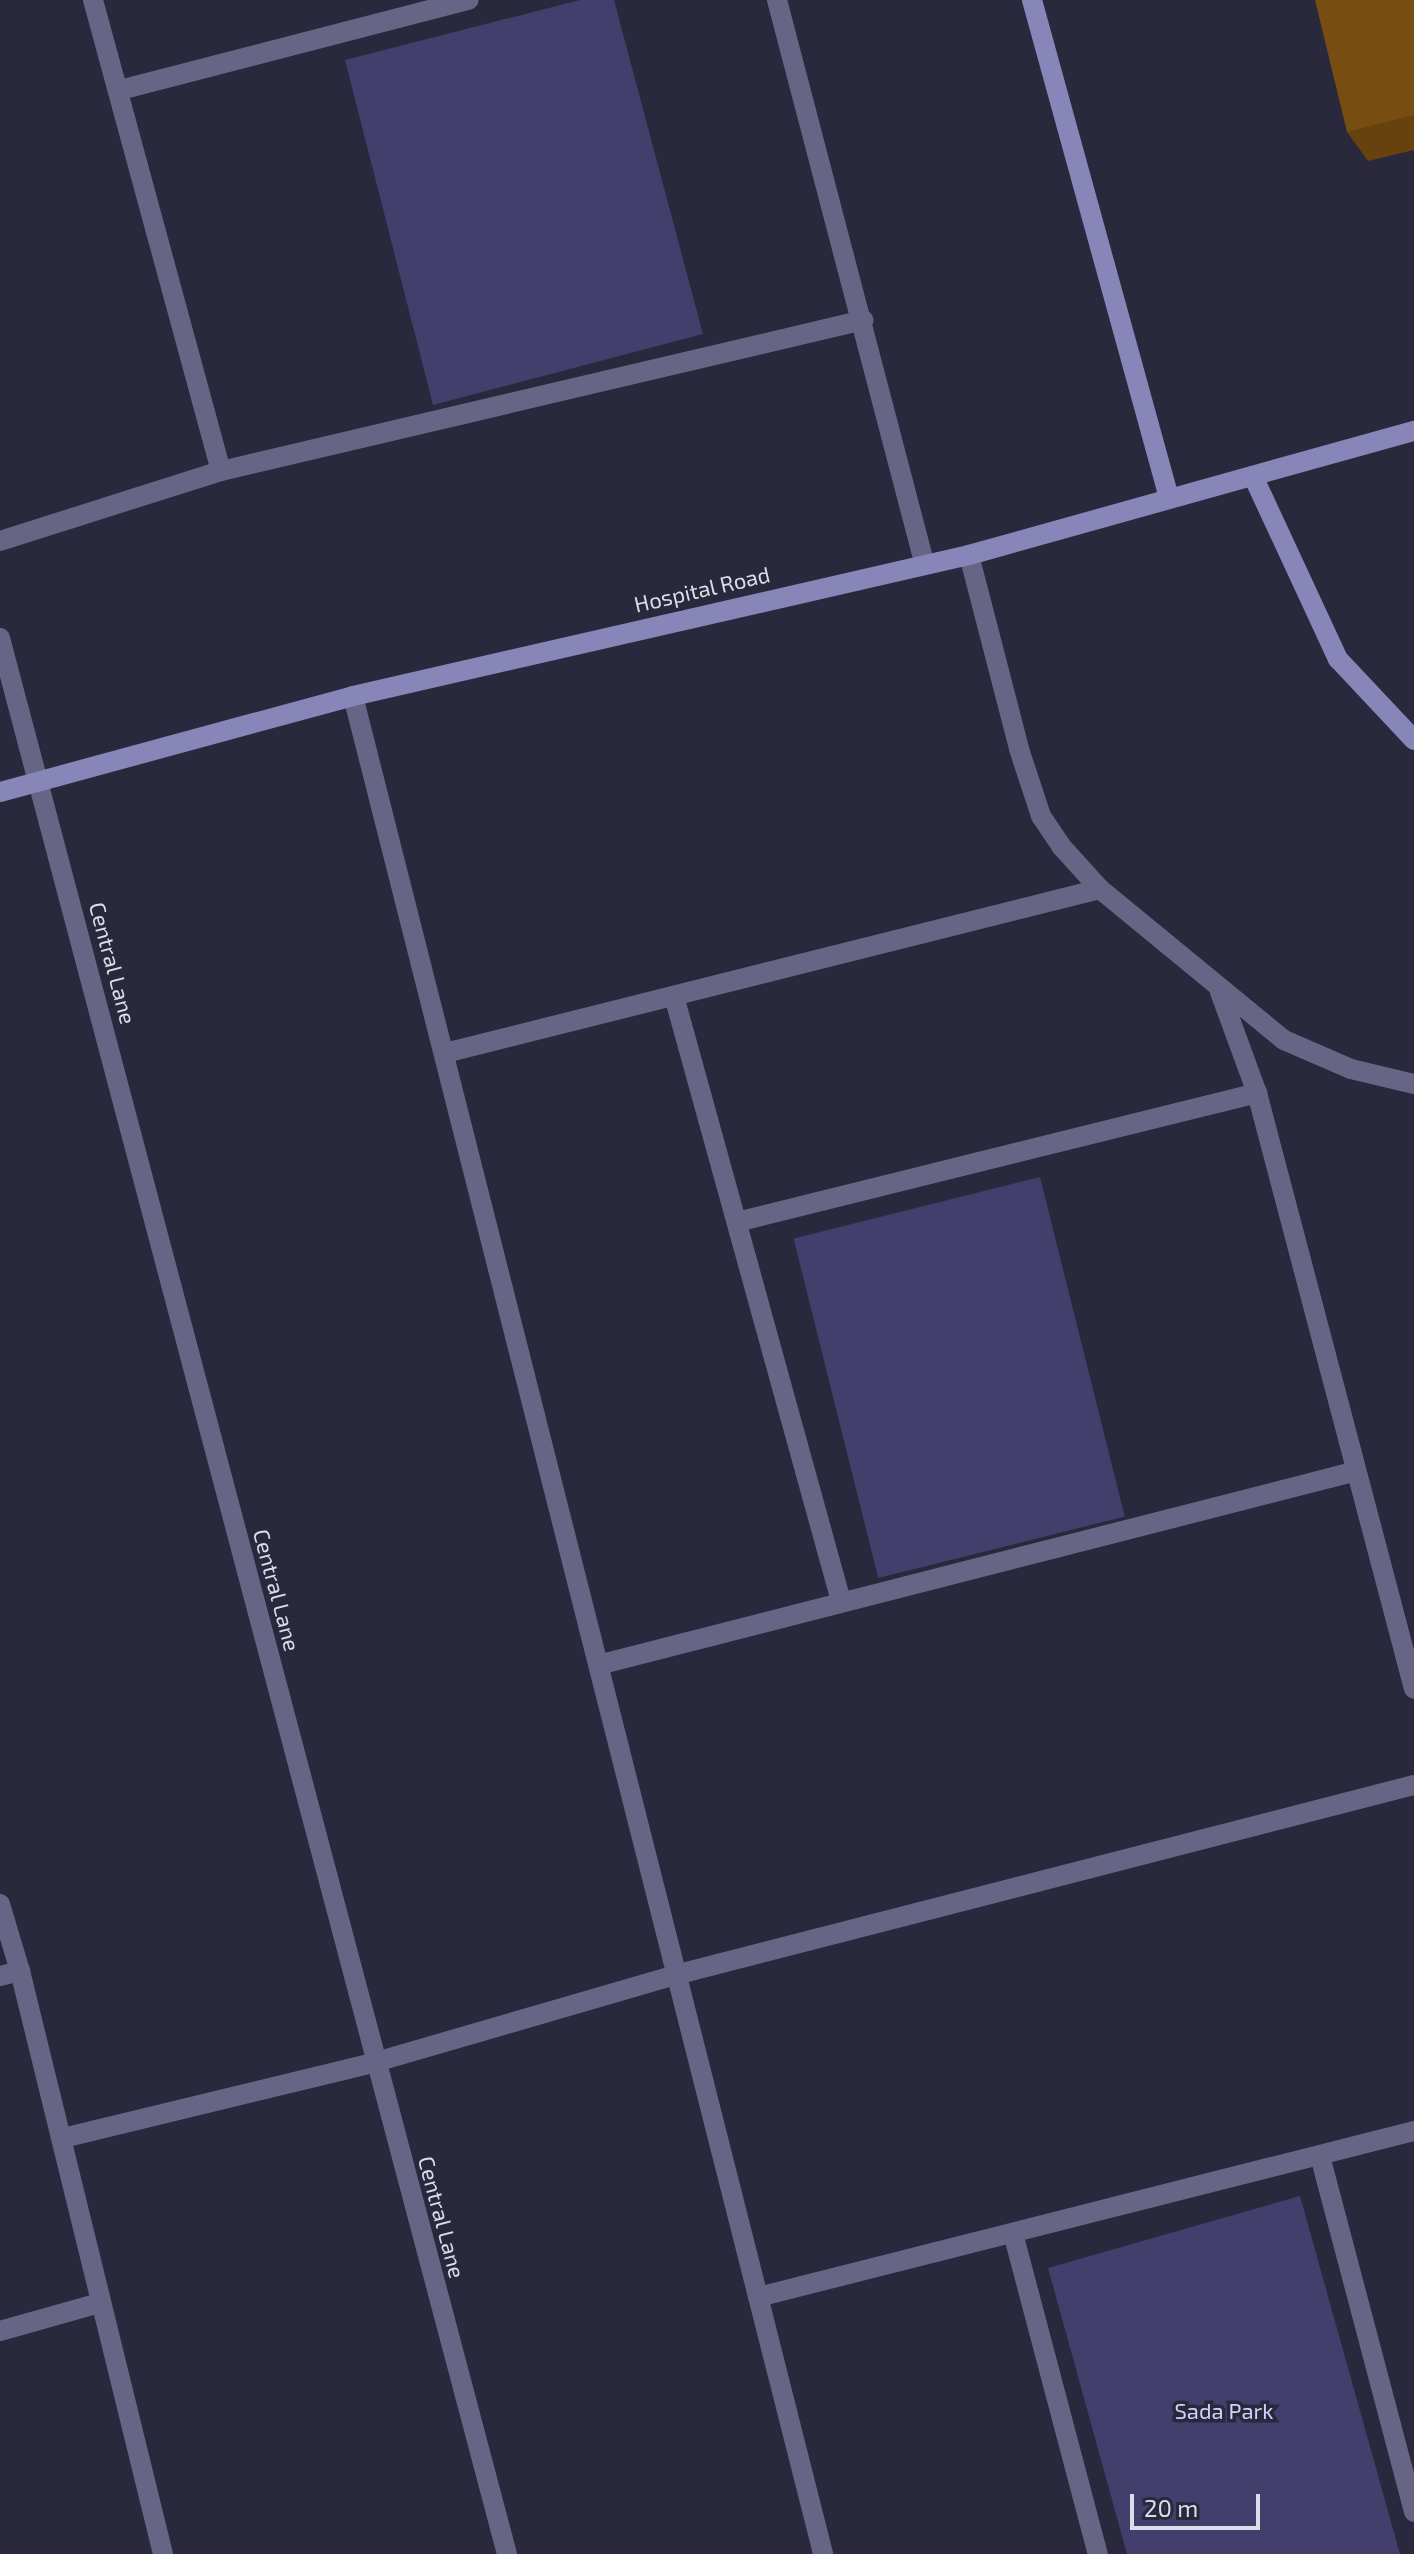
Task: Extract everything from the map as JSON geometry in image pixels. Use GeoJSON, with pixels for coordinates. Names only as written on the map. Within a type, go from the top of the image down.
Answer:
{"type":"FeatureCollection","features":[{"type":"Feature","properties":{"kind":"street"},"geometry":{"type":"LineString","coordinates":[[93,0],[120,90],[221,471]]}},
{"type":"Feature","properties":{"kind":"street"},"geometry":{"type":"LineString","coordinates":[[120,90],[469,0]]}},
{"type":"Feature","properties":{"kind":"street"},"geometry":{"type":"LineString","coordinates":[[777,0],[864,320],[924,562]]}},
{"type":"Feature","properties":{"kind":"street"},"geometry":{"type":"LineString","coordinates":[[1032,0],[1168,494]]}},
{"type":"Feature","properties":{"kind":"street"},"geometry":{"type":"LineString","coordinates":[[0,541],[221,471],[864,320]]}},
{"type":"Feature","properties":{"kind":"street","name":"Hospital Road"},"geometry":{"type":"LineString","coordinates":[[0,792],[353,696],[924,562],[969,555],[1168,494],[1253,476],[1414,431]]}},
{"type":"Feature","properties":{"kind":"street"},"geometry":{"type":"LineString","coordinates":[[1253,476],[1338,659],[1414,740]]}},
{"type":"Feature","properties":{"kind":"street"},"geometry":{"type":"LineString","coordinates":[[969,555],[1041,816],[1100,889],[1220,992],[1284,1040],[1351,1069],[1414,1084]]}},
{"type":"Feature","properties":{"kind":"street","name":"Central Lane"},"geometry":{"type":"LineString","coordinates":[[0,638],[507,2554]]}},
{"type":"Feature","properties":{"kind":"street"},"geometry":{"type":"LineString","coordinates":[[353,696],[602,1664],[675,1975],[823,2554]]}},
{"type":"Feature","properties":{"kind":"street"},"geometry":{"type":"LineString","coordinates":[[445,1053],[1100,889]]}},
{"type":"Feature","properties":{"kind":"street"},"geometry":{"type":"LineString","coordinates":[[1220,992],[1257,1093],[1353,1472],[1414,1689]]}},
{"type":"Feature","properties":{"kind":"street"},"geometry":{"type":"LineString","coordinates":[[674,996],[741,1221],[841,1601]]}},
{"type":"Feature","properties":{"kind":"street"},"geometry":{"type":"LineString","coordinates":[[741,1221],[1257,1093]]}},
{"type":"Feature","properties":{"kind":"street"},"geometry":{"type":"LineString","coordinates":[[602,1664],[1353,1472]]}},
{"type":"Feature","properties":{"kind":"street"},"geometry":{"type":"LineString","coordinates":[[63,2138],[376,2062],[675,1975],[1414,1785]]}},
{"type":"Feature","properties":{"kind":"street"},"geometry":{"type":"LineString","coordinates":[[0,1904],[10,1974],[63,2138],[96,2304],[163,2554]]}},
{"type":"Feature","properties":{"kind":"street"},"geometry":{"type":"LineString","coordinates":[[758,2297],[1014,2237],[1414,2131]]}},
{"type":"Feature","properties":{"kind":"street"},"geometry":{"type":"LineString","coordinates":[[1320,2156],[1414,2512]]}},
{"type":"Feature","properties":{"kind":"street"},"geometry":{"type":"LineString","coordinates":[[1014,2237],[1098,2554]]}},
{"type":"Feature","properties":{"kind":"street"},"geometry":{"type":"LineString","coordinates":[[0,2331],[96,2304]]}},
{"type":"Feature","properties":{"kind":"green space"},"geometry":{"type":"Polygon","coordinates":[[[580,0],[614,0],[703,334],[433,405],[345,60],[580,0]]]}},
{"type":"Feature","properties":{"kind":"green space"},"geometry":{"type":"Polygon","coordinates":[[[1040,1177],[1125,1517],[878,1578],[794,1238],[1040,1177]]]}},
{"type":"Feature","properties":{"kind":"green space","name":"Sada Park"},"geometry":{"type":"Polygon","coordinates":[[[1300,2196],[1400,2554],[1127,2554],[1048,2268],[1300,2196]]]}},
{"type":"Feature","properties":{"kind":"building"},"geometry":{"type":"Polygon","coordinates":[[[1315,0],[1414,0],[1414,115],[1347,132],[1315,0]]]}}]}
